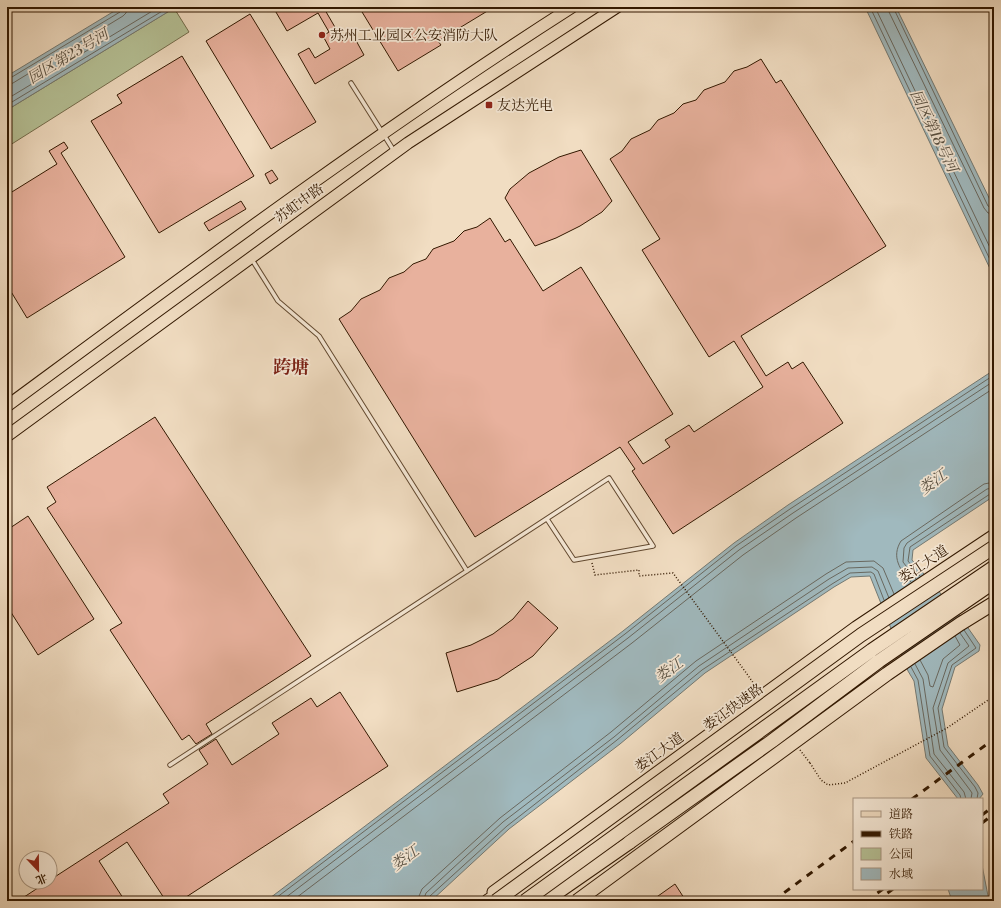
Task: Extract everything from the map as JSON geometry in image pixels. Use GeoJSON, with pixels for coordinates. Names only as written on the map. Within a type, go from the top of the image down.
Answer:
{"type":"FeatureCollection","features":[{"type":"Feature","properties":{"kind":"highway","name":"娄江快速路"},"geometry":{"type":"LineString","coordinates":[[496,901],[854,640],[994,547]]}},
{"type":"Feature","properties":{"kind":"highway"},"geometry":{"type":"LineString","coordinates":[[525,901],[814,691],[994,567]]}},
{"type":"Feature","properties":{"kind":"highway"},"geometry":{"type":"LineString","coordinates":[[545,901],[772,741],[879,661],[994,582]]}},
{"type":"Feature","properties":{"kind":"highway"},"geometry":{"type":"LineString","coordinates":[[577,901],[887,674],[960,624],[994,603]]}},
{"type":"Feature","properties":{"kind":"highway"},"geometry":{"type":"LineString","coordinates":[[488,901],[537,871]]}},
{"type":"Feature","properties":{"kind":"main road","name":"苏虹中路"},"geometry":{"type":"LineString","coordinates":[[7,406],[234,238],[383,133],[572,7]]}},
{"type":"Feature","properties":{"kind":"main road","name":"苏虹中路"},"geometry":{"type":"LineString","coordinates":[[7,436],[395,152],[617,7]]}},
{"type":"Feature","properties":{"kind":"main road","name":"娄江大道"},"geometry":{"type":"LineString","coordinates":[[482,901],[878,612],[994,535]]}},
{"type":"Feature","properties":{"kind":"main road"},"geometry":{"type":"LineString","coordinates":[[540,901],[767,734],[894,644],[994,578]]}},
{"type":"Feature","properties":{"kind":"lane"},"geometry":{"type":"LineString","coordinates":[[351,83],[395,152]]}},
{"type":"Feature","properties":{"kind":"lane"},"geometry":{"type":"LineString","coordinates":[[251,258],[278,301],[319,336],[467,571]]}},
{"type":"Feature","properties":{"kind":"lane"},"geometry":{"type":"LineString","coordinates":[[170,765],[609,478],[653,546],[574,560],[547,519]]}},
{"type":"Feature","properties":{"kind":"path"},"geometry":{"type":"LineString","coordinates":[[591,558],[595,575],[638,570],[639,576],[673,573],[747,674]]}},
{"type":"Feature","properties":{"kind":"path"},"geometry":{"type":"LineString","coordinates":[[810,763],[821,780],[828,785],[837,785],[868,772],[915,746],[994,696]]}},
{"type":"Feature","properties":{"kind":"green space"},"geometry":{"type":"Polygon","coordinates":[[[174,8],[189,32],[7,147],[7,110],[174,8]]]}},
{"type":"Feature","properties":{"kind":"water","name":"园区第23号河"},"geometry":{"type":"Polygon","coordinates":[[[121,7],[176,7],[7,110],[7,76],[121,7]]]}},
{"type":"Feature","properties":{"kind":"water","name":"园区第18号河"},"geometry":{"type":"Polygon","coordinates":[[[865,7],[896,7],[994,208],[994,277],[865,7]]]}},
{"type":"Feature","properties":{"kind":"water","name":"娄江"},"geometry":{"type":"Polygon","coordinates":[[[994,370],[994,496],[913,550],[912,560],[959,615],[980,645],[979,651],[955,667],[942,709],[948,746],[978,785],[983,794],[980,798],[957,798],[926,758],[914,681],[908,671],[870,576],[851,577],[705,673],[620,744],[509,829],[431,901],[266,901],[623,631],[734,543],[788,505],[994,370]]]}},
{"type":"Feature","properties":{"kind":"water"},"geometry":{"type":"Polygon","coordinates":[[[983,870],[989,901],[952,901],[948,890],[983,890],[983,870]]]}},
{"type":"Feature","properties":{"kind":"building"},"geometry":{"type":"Polygon","coordinates":[[[273,7],[330,7],[325,10],[343,41],[353,35],[364,55],[315,84],[298,54],[309,48],[315,58],[330,49],[323,36],[329,32],[318,13],[287,31],[273,7]]]}},
{"type":"Feature","properties":{"kind":"building"},"geometry":{"type":"Polygon","coordinates":[[[359,7],[494,7],[438,41],[441,45],[398,71],[359,7]]]}},
{"type":"Feature","properties":{"kind":"building"},"geometry":{"type":"Polygon","coordinates":[[[250,14],[316,122],[271,149],[206,41],[250,14]]]}},
{"type":"Feature","properties":{"kind":"building"},"geometry":{"type":"Polygon","coordinates":[[[182,56],[254,176],[159,233],[91,121],[122,103],[117,95],[182,56]]]}},
{"type":"Feature","properties":{"kind":"building"},"geometry":{"type":"Polygon","coordinates":[[[761,59],[776,83],[781,80],[886,246],[741,336],[766,376],[788,362],[792,369],[803,362],[843,423],[673,534],[632,471],[635,469],[620,447],[475,537],[339,319],[351,311],[361,299],[380,290],[389,278],[404,272],[413,264],[426,259],[433,249],[454,241],[464,231],[477,227],[490,218],[505,242],[510,239],[543,291],[581,267],[673,414],[628,442],[643,464],[670,447],[665,440],[689,425],[694,432],[763,387],[734,341],[709,357],[642,250],[660,239],[610,159],[622,151],[631,139],[650,130],[658,120],[674,113],[683,104],[696,100],[704,90],[725,82],[734,71],[747,67],[761,59]]]}},
{"type":"Feature","properties":{"kind":"building"},"geometry":{"type":"Polygon","coordinates":[[[64,142],[68,148],[61,153],[125,257],[27,318],[7,285],[7,195],[57,164],[49,151],[64,142]]]}},
{"type":"Feature","properties":{"kind":"building"},"geometry":{"type":"Polygon","coordinates":[[[581,150],[612,201],[602,212],[580,226],[556,238],[535,246],[505,198],[510,189],[529,173],[559,157],[581,150]]]}},
{"type":"Feature","properties":{"kind":"building"},"geometry":{"type":"Polygon","coordinates":[[[272,170],[278,179],[270,184],[265,174],[272,170]]]}},
{"type":"Feature","properties":{"kind":"building"},"geometry":{"type":"Polygon","coordinates":[[[241,201],[246,209],[209,231],[204,223],[241,201]]]}},
{"type":"Feature","properties":{"kind":"building"},"geometry":{"type":"Polygon","coordinates":[[[155,417],[311,656],[206,724],[212,734],[196,744],[189,735],[182,740],[110,630],[122,623],[47,508],[56,502],[47,487],[155,417]]]}},
{"type":"Feature","properties":{"kind":"building"},"geometry":{"type":"Polygon","coordinates":[[[28,516],[94,619],[38,655],[7,606],[7,530],[28,516]]]}},
{"type":"Feature","properties":{"kind":"building"},"geometry":{"type":"Polygon","coordinates":[[[528,601],[558,628],[533,656],[498,679],[457,692],[446,653],[471,645],[493,634],[513,619],[528,601]]]}},
{"type":"Feature","properties":{"kind":"building"},"geometry":{"type":"Polygon","coordinates":[[[340,692],[388,766],[180,901],[166,901],[127,842],[99,861],[125,901],[18,901],[35,890],[58,890],[58,875],[169,803],[163,794],[208,764],[199,750],[216,739],[232,765],[279,734],[272,723],[311,698],[317,707],[340,692]]]}},
{"type":"Feature","properties":{"kind":"building"},"geometry":{"type":"Polygon","coordinates":[[[675,884],[686,901],[651,901],[675,884]]]}},
{"type":"Feature","properties":{"kind":"railway"},"geometry":{"type":"LineString","coordinates":[[913,798],[994,739]]}},
{"type":"Feature","properties":{"kind":"railway"},"geometry":{"type":"LineString","coordinates":[[983,814],[994,806]]}},
{"type":"Feature","properties":{"kind":"railway"},"geometry":{"type":"LineString","coordinates":[[983,822],[994,814]]}},
{"type":"Feature","properties":{"kind":"railway"},"geometry":{"type":"LineString","coordinates":[[773,901],[853,842]]}},
{"type":"Feature","properties":{"kind":"railway"},"geometry":{"type":"LineString","coordinates":[[866,901],[882,890]]}},
{"type":"Feature","properties":{"kind":"railway"},"geometry":{"type":"LineString","coordinates":[[876,901],[892,890]]}},
{"type":"Feature","properties":{"kind":"place","name":"苏州工业园区公安消防大队"},"geometry":{"type":"Point","coordinates":[322,35]}},
{"type":"Feature","properties":{"kind":"place","name":"友达光电"},"geometry":{"type":"Point","coordinates":[489,105]}},
{"type":"Feature","properties":{"kind":"district","name":"跨塘"},"geometry":{"type":"Point","coordinates":[291,367]}}]}
